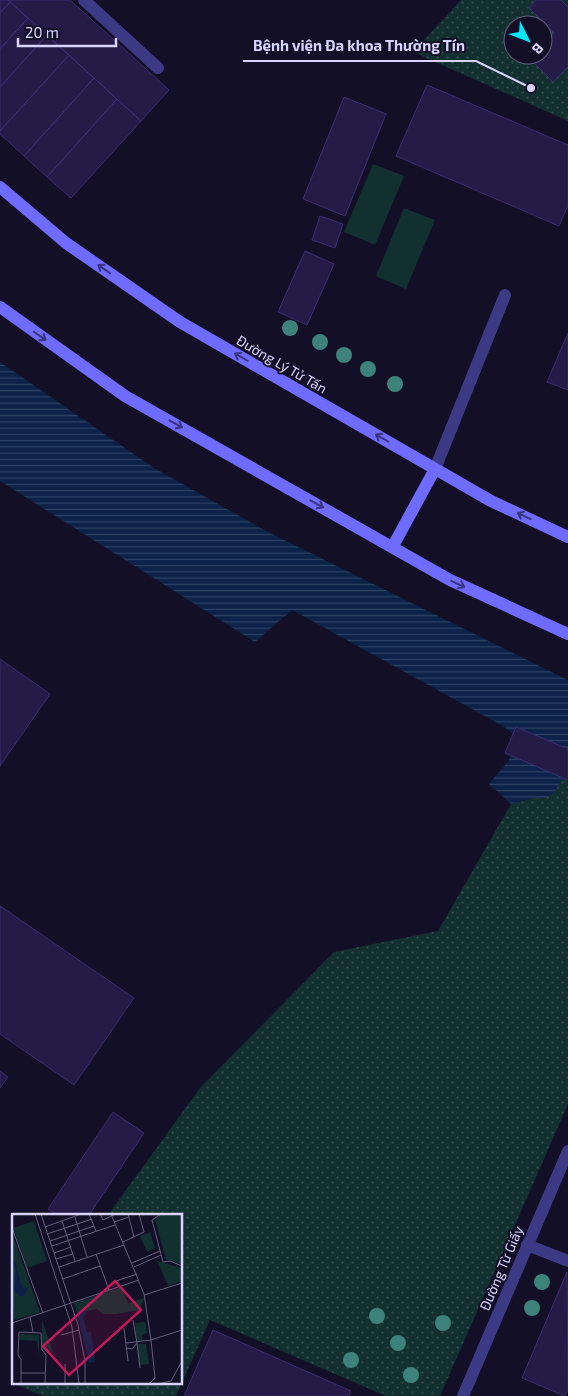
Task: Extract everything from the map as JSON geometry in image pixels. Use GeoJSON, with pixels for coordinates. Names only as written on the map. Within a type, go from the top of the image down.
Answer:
{"type":"FeatureCollection","features":[{"type":"Feature","properties":{"kind":"street"},"geometry":{"type":"LineString","coordinates":[[84,0],[158,68]]}},
{"type":"Feature","properties":{"kind":"street","name":"Đường Lý Tử Tấn"},"geometry":{"type":"LineString","coordinates":[[0,187],[66,242],[180,322],[490,501],[568,537]]}},
{"type":"Feature","properties":{"kind":"street"},"geometry":{"type":"LineString","coordinates":[[393,546],[435,469],[505,295]]}},
{"type":"Feature","properties":{"kind":"street"},"geometry":{"type":"LineString","coordinates":[[0,307],[125,396],[393,546],[450,580],[568,634]]}},
{"type":"Feature","properties":{"kind":"street","name":"Đường Từ Giấy"},"geometry":{"type":"LineString","coordinates":[[463,1396],[568,1151]]}},
{"type":"Feature","properties":{"kind":"street"},"geometry":{"type":"LineString","coordinates":[[527,1246],[568,1261]]}},
{"type":"Feature","properties":{"kind":"green space"},"geometry":{"type":"Polygon","coordinates":[[[461,0],[568,0],[568,121],[413,52],[461,0]]]}},
{"type":"Feature","properties":{"kind":"green space"},"geometry":{"type":"Polygon","coordinates":[[[373,164],[404,176],[375,245],[344,232],[373,164]]]}},
{"type":"Feature","properties":{"kind":"green space"},"geometry":{"type":"Polygon","coordinates":[[[404,208],[435,220],[406,289],[376,276],[404,208]]]}},
{"type":"Feature","properties":{"kind":"green space"},"geometry":{"type":"Polygon","coordinates":[[[568,744],[568,1104],[440,1396],[386,1396],[210,1320],[182,1383],[182,1214],[109,1214],[200,1088],[334,952],[438,931],[511,804],[533,798],[545,798],[568,744]]]}},
{"type":"Feature","properties":{"kind":"green space"},"geometry":{"type":"Polygon","coordinates":[[[14,1384],[181,1384],[176,1396],[43,1396],[14,1384]]]}},
{"type":"Feature","properties":{"kind":"water"},"geometry":{"type":"Polygon","coordinates":[[[0,362],[154,468],[268,532],[568,680],[568,744],[563,755],[563,778],[554,793],[545,798],[533,798],[511,804],[489,784],[508,761],[514,748],[515,741],[513,735],[501,725],[292,610],[255,642],[0,481],[0,362]]]}},
{"type":"Feature","properties":{"kind":"building"},"geometry":{"type":"Polygon","coordinates":[[[0,0],[8,0],[10,2],[0,13],[0,0]]]}},
{"type":"Feature","properties":{"kind":"building"},"geometry":{"type":"Polygon","coordinates":[[[8,0],[70,0],[169,90],[141,121],[8,0]]]}},
{"type":"Feature","properties":{"kind":"building"},"geometry":{"type":"Polygon","coordinates":[[[536,0],[561,0],[568,7],[568,67],[553,82],[536,65],[553,65],[553,15],[536,15],[529,8],[536,0]]]}},
{"type":"Feature","properties":{"kind":"building"},"geometry":{"type":"Polygon","coordinates":[[[10,2],[28,18],[0,49],[0,13],[10,2]]]}},
{"type":"Feature","properties":{"kind":"building"},"geometry":{"type":"Polygon","coordinates":[[[28,18],[47,35],[0,87],[0,49],[28,18]]]}},
{"type":"Feature","properties":{"kind":"building"},"geometry":{"type":"Polygon","coordinates":[[[47,35],[69,55],[0,131],[0,87],[47,35]]]}},
{"type":"Feature","properties":{"kind":"building"},"geometry":{"type":"Polygon","coordinates":[[[69,55],[94,78],[24,156],[0,134],[0,131],[69,55]]]}},
{"type":"Feature","properties":{"kind":"building"},"geometry":{"type":"Polygon","coordinates":[[[94,78],[117,99],[47,177],[24,156],[94,78]]]}},
{"type":"Feature","properties":{"kind":"building"},"geometry":{"type":"Polygon","coordinates":[[[427,85],[568,145],[568,205],[559,226],[396,156],[427,85]]]}},
{"type":"Feature","properties":{"kind":"building"},"geometry":{"type":"Polygon","coordinates":[[[344,97],[386,114],[345,216],[303,199],[344,97]]]}},
{"type":"Feature","properties":{"kind":"building"},"geometry":{"type":"Polygon","coordinates":[[[117,99],[141,121],[71,198],[47,177],[117,99]]]}},
{"type":"Feature","properties":{"kind":"building"},"geometry":{"type":"Polygon","coordinates":[[[320,216],[343,224],[335,248],[312,240],[320,216]]]}},
{"type":"Feature","properties":{"kind":"building"},"geometry":{"type":"Polygon","coordinates":[[[305,251],[334,264],[307,325],[278,312],[305,251]]]}},
{"type":"Feature","properties":{"kind":"building"},"geometry":{"type":"Polygon","coordinates":[[[568,333],[568,390],[547,382],[568,333]]]}},
{"type":"Feature","properties":{"kind":"building"},"geometry":{"type":"Polygon","coordinates":[[[0,659],[50,694],[0,766],[0,659]]]}},
{"type":"Feature","properties":{"kind":"building"},"geometry":{"type":"Polygon","coordinates":[[[516,727],[568,749],[568,780],[505,753],[516,727]]]}},
{"type":"Feature","properties":{"kind":"building"},"geometry":{"type":"Polygon","coordinates":[[[0,906],[134,998],[74,1085],[0,1034],[0,906]]]}},
{"type":"Feature","properties":{"kind":"building"},"geometry":{"type":"Polygon","coordinates":[[[0,1071],[8,1077],[0,1088],[0,1071]]]}},
{"type":"Feature","properties":{"kind":"building"},"geometry":{"type":"Polygon","coordinates":[[[113,1112],[144,1133],[90,1214],[56,1214],[48,1209],[113,1112]]]}},
{"type":"Feature","properties":{"kind":"building"},"geometry":{"type":"Polygon","coordinates":[[[567,1272],[568,1389],[565,1396],[522,1378],[567,1272]]]}},
{"type":"Feature","properties":{"kind":"building"},"geometry":{"type":"Polygon","coordinates":[[[213,1330],[351,1391],[349,1396],[184,1396],[213,1330]]]}},
{"type":"Feature","properties":{"kind":"place","name":"Bệnh viện Đa khoa Thường Tín"},"geometry":{"type":"Point","coordinates":[531,88]}}]}
